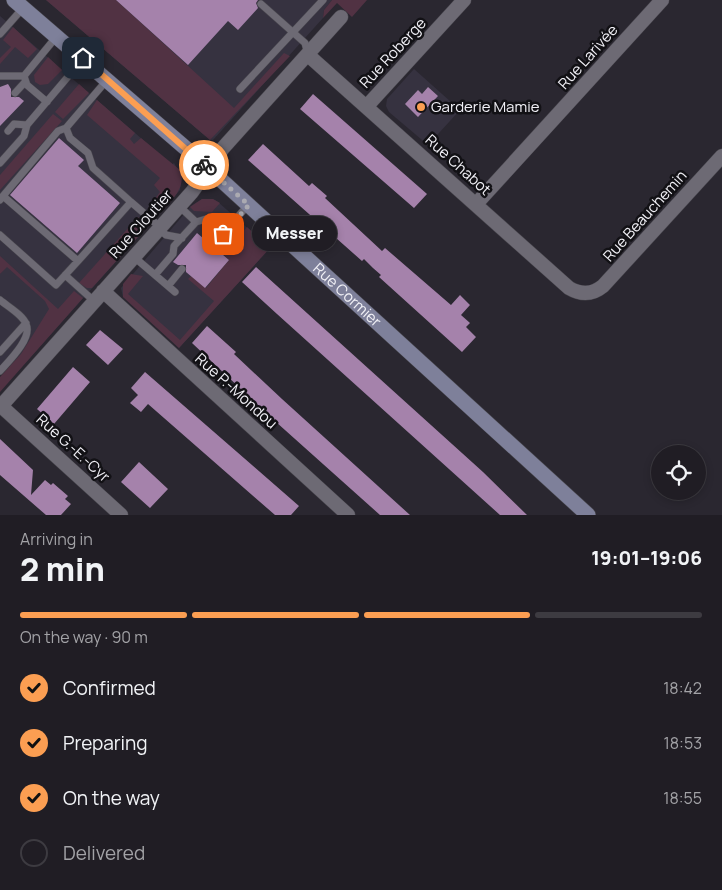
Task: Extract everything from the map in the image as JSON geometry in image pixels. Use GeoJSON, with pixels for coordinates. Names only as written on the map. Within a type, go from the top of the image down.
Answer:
{"type":"FeatureCollection","features":[{"type":"Feature","properties":{"kind":"street","name":"Rue Roberge"},"geometry":{"type":"LineString","coordinates":[[367,106],[464,0]]}},
{"type":"Feature","properties":{"kind":"street","name":"Rue Larivée"},"geometry":{"type":"LineString","coordinates":[[476,203],[662,0]]}},
{"type":"Feature","properties":{"kind":"street","name":"Rue Cormier"},"geometry":{"type":"LineString","coordinates":[[19,4],[208,168],[588,515]]}},
{"type":"Feature","properties":{"kind":"street","name":"Rue Cloutier"},"geometry":{"type":"LineString","coordinates":[[1,406],[179,206],[223,148],[340,17]]}},
{"type":"Feature","properties":{"kind":"street","name":"Rue Chabot"},"geometry":{"type":"LineString","coordinates":[[308,55],[569,288],[576,292],[587,293]]}},
{"type":"Feature","properties":{"kind":"street","name":"Rue Beauchemin"},"geometry":{"type":"LineString","coordinates":[[587,293],[603,286],[722,156]]}},
{"type":"Feature","properties":{"kind":"street","name":"Rue P.-Mondou"},"geometry":{"type":"LineString","coordinates":[[98,296],[348,515]]}},
{"type":"Feature","properties":{"kind":"street","name":"Rue G.-E.-Cyr"},"geometry":{"type":"LineString","coordinates":[[1,406],[122,515]]}},
{"type":"Feature","properties":{"kind":"lane"},"geometry":{"type":"LineString","coordinates":[[240,89],[323,0]]}},
{"type":"Feature","properties":{"kind":"lane"},"geometry":{"type":"LineString","coordinates":[[0,34],[19,4]]}},
{"type":"Feature","properties":{"kind":"lane"},"geometry":{"type":"LineString","coordinates":[[261,4],[304,43],[308,55]]}},
{"type":"Feature","properties":{"kind":"lane"},"geometry":{"type":"LineString","coordinates":[[15,93],[58,36]]}},
{"type":"Feature","properties":{"kind":"lane"},"geometry":{"type":"LineString","coordinates":[[0,163],[24,136],[27,125],[83,58]]}},
{"type":"Feature","properties":{"kind":"lane"},"geometry":{"type":"LineString","coordinates":[[0,76],[25,79],[47,102]]}},
{"type":"Feature","properties":{"kind":"lane"},"geometry":{"type":"LineString","coordinates":[[78,261],[2,198],[58,130],[66,128],[107,80]]}},
{"type":"Feature","properties":{"kind":"lane"},"geometry":{"type":"LineString","coordinates":[[8,131],[14,124],[27,125]]}},
{"type":"Feature","properties":{"kind":"lane"},"geometry":{"type":"LineString","coordinates":[[66,128],[70,138],[88,153],[93,168],[166,235],[182,238]]}},
{"type":"Feature","properties":{"kind":"lane"},"geometry":{"type":"LineString","coordinates":[[0,235],[56,285],[130,202]]}},
{"type":"Feature","properties":{"kind":"lane"},"geometry":{"type":"LineString","coordinates":[[155,275],[173,254],[174,246],[196,222],[206,219],[223,234],[249,205]]}},
{"type":"Feature","properties":{"kind":"lane"},"geometry":{"type":"LineString","coordinates":[[179,206],[196,222]]}},
{"type":"Feature","properties":{"kind":"lane"},"geometry":{"type":"LineString","coordinates":[[133,257],[175,292]]}},
{"type":"Feature","properties":{"kind":"lane"},"geometry":{"type":"LineString","coordinates":[[168,286],[182,269]]}},
{"type":"Feature","properties":{"kind":"lane"},"geometry":{"type":"LineString","coordinates":[[66,275],[98,296]]}},
{"type":"Feature","properties":{"kind":"lane"},"geometry":{"type":"LineString","coordinates":[[0,300],[26,323],[27,330],[23,342],[0,371]]}},
{"type":"Feature","properties":{"kind":"lane"},"geometry":{"type":"LineString","coordinates":[[0,352],[26,323]]}},
{"type":"Feature","properties":{"kind":"shaded area"},"geometry":{"type":"Polygon","coordinates":[[[46,0],[332,0],[324,10],[323,18],[213,140],[210,140],[46,0]]]}},
{"type":"Feature","properties":{"kind":"shaded area"},"geometry":{"type":"Polygon","coordinates":[[[46,0],[116,0],[234,108],[284,53],[290,56],[210,140],[46,0]]]}},
{"type":"Feature","properties":{"kind":"shaded area"},"geometry":{"type":"Polygon","coordinates":[[[332,0],[367,0],[352,17],[337,3],[323,18],[324,10],[332,0]]]}},
{"type":"Feature","properties":{"kind":"shaded area"},"geometry":{"type":"Polygon","coordinates":[[[0,16],[172,165],[174,163],[182,176],[180,190],[17,372],[4,361],[0,365],[0,274],[4,269],[0,266],[0,16]]]}},
{"type":"Feature","properties":{"kind":"shaded area"},"geometry":{"type":"Polygon","coordinates":[[[13,27],[37,49],[28,58],[15,47],[0,64],[0,58],[11,47],[3,40],[13,27]]]}},
{"type":"Feature","properties":{"kind":"shaded area"},"geometry":{"type":"Polygon","coordinates":[[[48,57],[62,70],[48,84],[40,85],[35,82],[34,75],[48,57]]]}},
{"type":"Feature","properties":{"kind":"shaded area","name":"Garderie Mamie"},"geometry":{"type":"Polygon","coordinates":[[[414,69],[460,110],[428,145],[389,112],[386,106],[387,99],[414,69]]]}},
{"type":"Feature","properties":{"kind":"shaded area"},"geometry":{"type":"Polygon","coordinates":[[[79,84],[89,93],[63,119],[55,112],[79,84]]]}},
{"type":"Feature","properties":{"kind":"shaded area"},"geometry":{"type":"Polygon","coordinates":[[[97,100],[135,133],[130,139],[134,144],[141,138],[180,170],[182,177],[179,189],[158,215],[148,208],[160,192],[154,185],[160,178],[87,115],[97,100]]]}},
{"type":"Feature","properties":{"kind":"shaded area"},"geometry":{"type":"Polygon","coordinates":[[[53,114],[62,121],[0,190],[0,175],[53,114]]]}},
{"type":"Feature","properties":{"kind":"shaded area"},"geometry":{"type":"Polygon","coordinates":[[[202,199],[213,199],[218,202],[270,248],[179,348],[123,297],[121,288],[191,206],[202,199]]]}},
{"type":"Feature","properties":{"kind":"shaded area"},"geometry":{"type":"Polygon","coordinates":[[[202,199],[213,199],[220,203],[212,212],[194,211],[190,207],[202,199]]]}},
{"type":"Feature","properties":{"kind":"shaded area"},"geometry":{"type":"Polygon","coordinates":[[[138,217],[147,227],[92,288],[87,288],[79,283],[138,217]]]}},
{"type":"Feature","properties":{"kind":"shaded area"},"geometry":{"type":"Polygon","coordinates":[[[247,227],[270,248],[179,348],[123,297],[123,284],[131,274],[143,276],[128,294],[180,340],[214,301],[188,279],[191,276],[206,288],[229,260],[223,254],[247,227]]]}},
{"type":"Feature","properties":{"kind":"shaded area"},"geometry":{"type":"Polygon","coordinates":[[[0,256],[58,309],[74,291],[83,298],[0,392],[0,377],[21,354],[49,309],[45,301],[7,267],[0,274],[0,256]]]}},
{"type":"Feature","properties":{"kind":"building"},"geometry":{"type":"Polygon","coordinates":[[[116,0],[258,0],[256,3],[258,8],[238,30],[228,21],[188,65],[116,0]]]}},
{"type":"Feature","properties":{"kind":"building"},"geometry":{"type":"Polygon","coordinates":[[[8,84],[11,89],[11,97],[19,97],[24,101],[0,126],[0,87],[8,84]]]}},
{"type":"Feature","properties":{"kind":"building"},"geometry":{"type":"Polygon","coordinates":[[[428,87],[438,96],[418,117],[405,104],[418,90],[422,94],[428,87]]]}},
{"type":"Feature","properties":{"kind":"building"},"geometry":{"type":"Polygon","coordinates":[[[313,94],[427,194],[414,208],[300,109],[313,94]]]}},
{"type":"Feature","properties":{"kind":"building"},"geometry":{"type":"Polygon","coordinates":[[[59,138],[84,160],[78,166],[120,203],[77,253],[10,195],[59,138]]]}},
{"type":"Feature","properties":{"kind":"building"},"geometry":{"type":"Polygon","coordinates":[[[263,144],[309,186],[312,183],[327,196],[325,198],[382,251],[385,248],[451,305],[460,295],[470,305],[461,315],[470,323],[466,327],[476,337],[462,352],[379,277],[381,275],[364,259],[362,261],[248,160],[263,144]]]}},
{"type":"Feature","properties":{"kind":"building"},"geometry":{"type":"Polygon","coordinates":[[[197,233],[229,260],[205,288],[186,272],[186,265],[178,265],[173,262],[197,233]]]}},
{"type":"Feature","properties":{"kind":"building"},"geometry":{"type":"Polygon","coordinates":[[[256,267],[483,472],[527,515],[500,515],[242,282],[256,267]]]}},
{"type":"Feature","properties":{"kind":"building"},"geometry":{"type":"Polygon","coordinates":[[[207,326],[236,352],[234,354],[282,399],[410,515],[380,515],[276,422],[192,343],[207,326]]]}},
{"type":"Feature","properties":{"kind":"building"},"geometry":{"type":"Polygon","coordinates":[[[100,330],[123,349],[108,365],[86,345],[100,330]]]}},
{"type":"Feature","properties":{"kind":"building"},"geometry":{"type":"Polygon","coordinates":[[[73,367],[90,382],[54,424],[37,409],[73,367]]]}},
{"type":"Feature","properties":{"kind":"building"},"geometry":{"type":"Polygon","coordinates":[[[145,372],[299,506],[291,515],[275,515],[148,404],[141,412],[130,403],[138,395],[131,388],[145,372]]]}},
{"type":"Feature","properties":{"kind":"building"},"geometry":{"type":"Polygon","coordinates":[[[0,439],[33,470],[31,495],[45,480],[51,485],[53,483],[68,496],[65,499],[71,504],[61,515],[46,515],[0,475],[0,439]]]}},
{"type":"Feature","properties":{"kind":"building"},"geometry":{"type":"Polygon","coordinates":[[[139,462],[168,489],[150,508],[121,482],[139,462]]]}},
{"type":"Feature","properties":{"kind":"way so far"},"geometry":{"type":"LineString","coordinates":[[204,165],[249,205],[223,234]]}},
{"type":"Feature","properties":{"kind":"place","name":"Garderie Mamie"},"geometry":{"type":"Point","coordinates":[421,107]}},
{"type":"Feature","properties":{"kind":"place","name":"Messer"},"geometry":{"type":"Point","coordinates":[223,234]}},
{"type":"Feature","properties":{"kind":"route"},"geometry":{"type":"LineString","coordinates":[[83,58],[204,165]]}}]}
